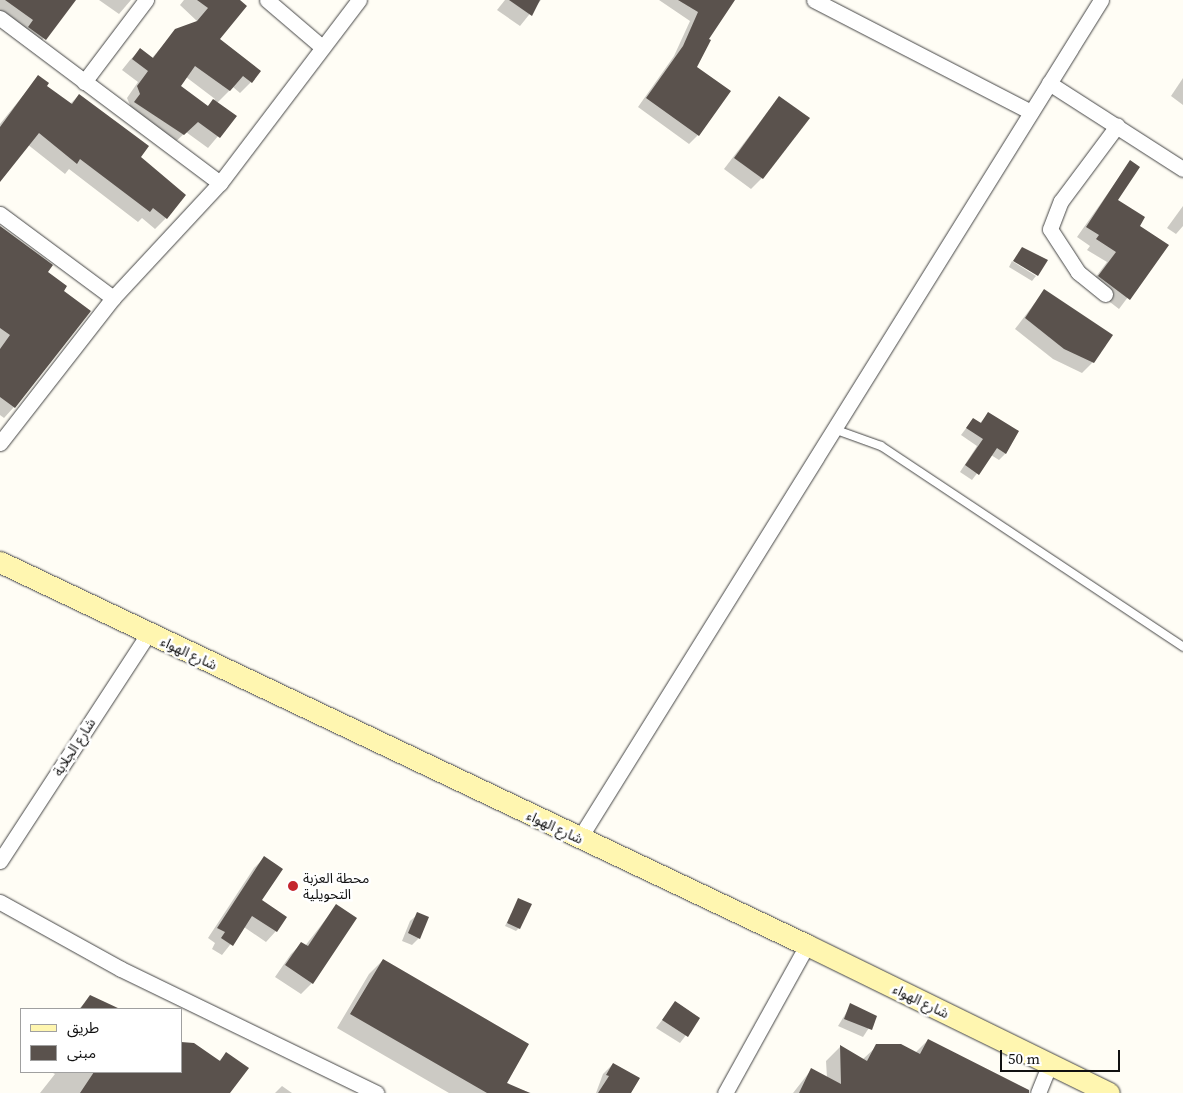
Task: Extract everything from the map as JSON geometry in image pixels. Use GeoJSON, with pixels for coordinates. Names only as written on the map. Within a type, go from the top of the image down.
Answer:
{"type":"FeatureCollection","features":[{"type":"Feature","properties":{"kind":"street"},"geometry":{"type":"LineString","coordinates":[[84,82],[146,0]]}},
{"type":"Feature","properties":{"kind":"street"},"geometry":{"type":"LineString","coordinates":[[267,0],[322,47]]}},
{"type":"Feature","properties":{"kind":"street"},"geometry":{"type":"LineString","coordinates":[[0,443],[113,298],[220,183],[359,0]]}},
{"type":"Feature","properties":{"kind":"street"},"geometry":{"type":"LineString","coordinates":[[814,0],[1031,112]]}},
{"type":"Feature","properties":{"kind":"street"},"geometry":{"type":"LineString","coordinates":[[580,839],[1100,0]]}},
{"type":"Feature","properties":{"kind":"street"},"geometry":{"type":"LineString","coordinates":[[0,18],[220,183]]}},
{"type":"Feature","properties":{"kind":"street"},"geometry":{"type":"LineString","coordinates":[[1049,82],[1183,169]]}},
{"type":"Feature","properties":{"kind":"street"},"geometry":{"type":"LineString","coordinates":[[1105,294],[1078,272],[1050,229],[1061,201],[1117,126]]}},
{"type":"Feature","properties":{"kind":"street"},"geometry":{"type":"LineString","coordinates":[[0,214],[113,298]]}},
{"type":"Feature","properties":{"kind":"street","name":"شارع الهواء"},"geometry":{"type":"LineString","coordinates":[[0,562],[807,946],[1109,1093]]}},
{"type":"Feature","properties":{"kind":"street","name":"شارع الجلابة"},"geometry":{"type":"LineString","coordinates":[[0,861],[148,634]]}},
{"type":"Feature","properties":{"kind":"street"},"geometry":{"type":"LineString","coordinates":[[0,902],[121,969],[376,1093]]}},
{"type":"Feature","properties":{"kind":"street"},"geometry":{"type":"LineString","coordinates":[[725,1093],[807,946]]}},
{"type":"Feature","properties":{"kind":"street"},"geometry":{"type":"LineString","coordinates":[[1038,1093],[1050,1064]]}},
{"type":"Feature","properties":{"kind":"lane"},"geometry":{"type":"LineString","coordinates":[[834,429],[881,446],[1183,647]]}},
{"type":"Feature","properties":{"kind":"building"},"geometry":{"type":"Polygon","coordinates":[[[5,0],[76,0],[46,40],[28,27],[33,20],[5,0]]]}},
{"type":"Feature","properties":{"kind":"building"},"geometry":{"type":"Polygon","coordinates":[[[197,0],[240,0],[247,6],[220,39],[261,71],[252,83],[243,76],[230,91],[195,66],[181,86],[208,106],[213,99],[237,116],[220,138],[198,122],[184,135],[134,102],[140,94],[137,86],[148,71],[132,59],[140,48],[153,58],[175,29],[197,21],[208,8],[197,0]]]}},
{"type":"Feature","properties":{"kind":"building"},"geometry":{"type":"Polygon","coordinates":[[[509,0],[540,0],[532,16],[509,0]]]}},
{"type":"Feature","properties":{"kind":"building"},"geometry":{"type":"Polygon","coordinates":[[[678,0],[735,0],[709,39],[711,40],[697,67],[731,91],[699,136],[646,98],[683,46],[698,12],[678,0]]]}},
{"type":"Feature","properties":{"kind":"building"},"geometry":{"type":"Polygon","coordinates":[[[38,75],[49,83],[47,86],[72,104],[79,94],[149,146],[141,157],[186,195],[167,219],[153,208],[150,212],[80,159],[77,164],[39,133],[0,182],[0,127],[38,75]]]}},
{"type":"Feature","properties":{"kind":"building"},"geometry":{"type":"Polygon","coordinates":[[[779,96],[810,118],[763,179],[734,158],[779,96]]]}},
{"type":"Feature","properties":{"kind":"building"},"geometry":{"type":"Polygon","coordinates":[[[1130,160],[1140,167],[1118,200],[1145,217],[1140,226],[1169,245],[1130,300],[1098,276],[1116,252],[1096,239],[1099,235],[1086,227],[1130,160]]]}},
{"type":"Feature","properties":{"kind":"building"},"geometry":{"type":"Polygon","coordinates":[[[0,226],[53,265],[48,272],[67,286],[64,291],[91,311],[15,408],[0,397],[0,349],[10,335],[0,328],[0,226]]]}},
{"type":"Feature","properties":{"kind":"building"},"geometry":{"type":"Polygon","coordinates":[[[1022,247],[1048,260],[1038,276],[1013,261],[1022,247]]]}},
{"type":"Feature","properties":{"kind":"building"},"geometry":{"type":"Polygon","coordinates":[[[1044,289],[1113,335],[1094,363],[1064,349],[1025,318],[1044,289]]]}},
{"type":"Feature","properties":{"kind":"building"},"geometry":{"type":"Polygon","coordinates":[[[988,412],[1019,431],[1006,454],[997,448],[979,475],[965,465],[983,439],[966,428],[973,418],[981,423],[988,412]]]}},
{"type":"Feature","properties":{"kind":"building"},"geometry":{"type":"Polygon","coordinates":[[[264,856],[283,869],[262,900],[287,917],[277,932],[252,916],[233,946],[221,938],[225,932],[217,928],[264,856]]]}},
{"type":"Feature","properties":{"kind":"building"},"geometry":{"type":"Polygon","coordinates":[[[518,898],[532,904],[520,929],[507,923],[518,898]]]}},
{"type":"Feature","properties":{"kind":"building"},"geometry":{"type":"Polygon","coordinates":[[[336,904],[357,918],[313,984],[285,965],[301,942],[308,946],[336,904]]]}},
{"type":"Feature","properties":{"kind":"building"},"geometry":{"type":"Polygon","coordinates":[[[417,912],[429,917],[420,939],[408,933],[417,912]]]}},
{"type":"Feature","properties":{"kind":"building"},"geometry":{"type":"Polygon","coordinates":[[[383,959],[529,1044],[507,1083],[530,1093],[487,1093],[350,1014],[383,959]]]}},
{"type":"Feature","properties":{"kind":"building"},"geometry":{"type":"Polygon","coordinates":[[[90,995],[118,1008],[81,1008],[90,995]]]}},
{"type":"Feature","properties":{"kind":"building"},"geometry":{"type":"Polygon","coordinates":[[[675,1001],[700,1018],[688,1037],[662,1020],[675,1001]]]}},
{"type":"Feature","properties":{"kind":"building"},"geometry":{"type":"Polygon","coordinates":[[[850,1003],[877,1016],[872,1030],[844,1019],[850,1003]]]}},
{"type":"Feature","properties":{"kind":"building"},"geometry":{"type":"Polygon","coordinates":[[[928,1039],[1029,1090],[1029,1093],[799,1093],[811,1068],[841,1084],[840,1045],[867,1061],[876,1044],[901,1044],[920,1054],[928,1039]]]}},
{"type":"Feature","properties":{"kind":"building"},"geometry":{"type":"Polygon","coordinates":[[[182,1042],[194,1043],[220,1061],[226,1052],[249,1068],[230,1093],[80,1093],[93,1073],[182,1073],[182,1042]]]}},
{"type":"Feature","properties":{"kind":"building"},"geometry":{"type":"Polygon","coordinates":[[[613,1063],[640,1078],[631,1093],[598,1093],[609,1076],[606,1075],[613,1063]]]}},
{"type":"Feature","properties":{"kind":"place","name":"محطة العزبة التحويلية"},"geometry":{"type":"Point","coordinates":[293,886]}}]}
